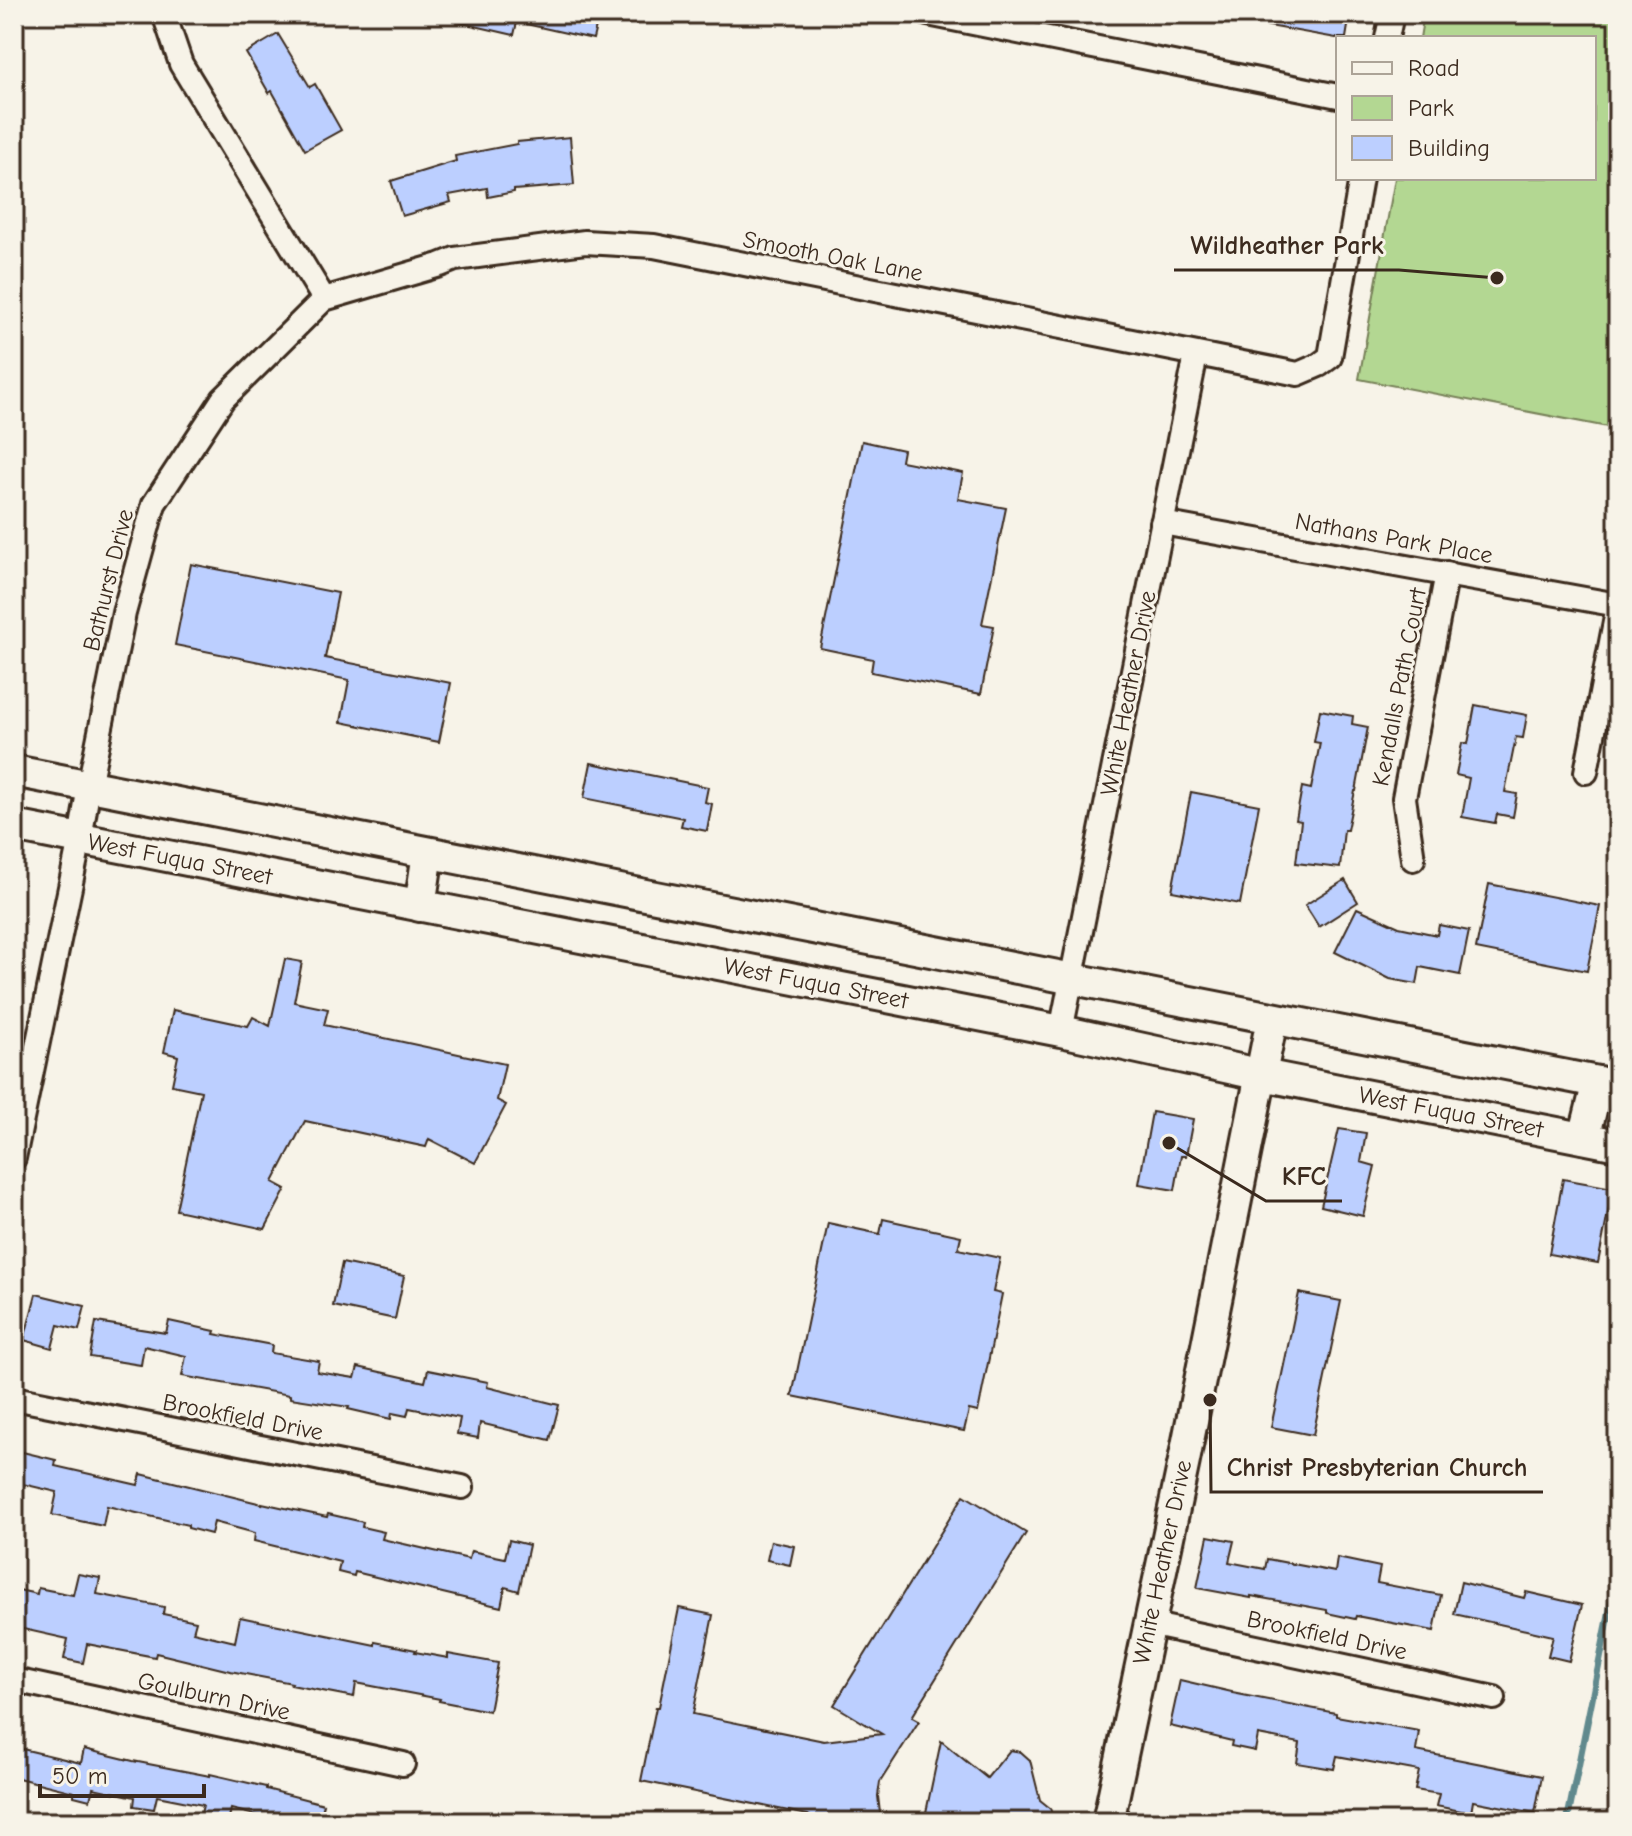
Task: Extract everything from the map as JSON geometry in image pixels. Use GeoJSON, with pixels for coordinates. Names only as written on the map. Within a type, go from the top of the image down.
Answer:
{"type":"FeatureCollection","features":[{"type":"Feature","properties":{"kind":"main road"},"geometry":{"type":"LineString","coordinates":[[14,771],[1608,1084],[1584,1138]]}},
{"type":"Feature","properties":{"kind":"main road","name":"West Fuqua Street"},"geometry":{"type":"LineString","coordinates":[[14,826],[775,974],[1618,1145]]}},
{"type":"Feature","properties":{"kind":"main road"},"geometry":{"type":"LineString","coordinates":[[420,906],[428,853]]}},
{"type":"Feature","properties":{"kind":"main road"},"geometry":{"type":"LineString","coordinates":[[775,974],[784,922]]}},
{"type":"Feature","properties":{"kind":"main road","name":"White Heather Drive"},"geometry":{"type":"LineString","coordinates":[[1108,1822],[1272,1019]]}},
{"type":"Feature","properties":{"kind":"street"},"geometry":{"type":"LineString","coordinates":[[164,14],[181,64],[324,299]]}},
{"type":"Feature","properties":{"kind":"street"},"geometry":{"type":"LineString","coordinates":[[928,14],[1336,96]]}},
{"type":"Feature","properties":{"kind":"street"},"geometry":{"type":"LineString","coordinates":[[1387,36],[1392,14]]}},
{"type":"Feature","properties":{"kind":"street","name":"Smooth Oak Lane"},"geometry":{"type":"LineString","coordinates":[[324,299],[455,259],[585,242],[654,246],[1298,374],[1330,357],[1361,180]]}},
{"type":"Feature","properties":{"kind":"street","name":"Bathurst Drive"},"geometry":{"type":"LineString","coordinates":[[14,1158],[124,613],[154,504],[223,399],[324,299]]}},
{"type":"Feature","properties":{"kind":"street","name":"White Heather Drive"},"geometry":{"type":"LineString","coordinates":[[1061,1031],[1196,355]]}},
{"type":"Feature","properties":{"kind":"street","name":"Nathans Park Place"},"geometry":{"type":"LineString","coordinates":[[1162,523],[1618,605]]}},
{"type":"Feature","properties":{"kind":"street","name":"Kendalls Path Court"},"geometry":{"type":"LineString","coordinates":[[1413,859],[1404,798],[1447,573]]}},
{"type":"Feature","properties":{"kind":"street"},"geometry":{"type":"LineString","coordinates":[[1586,772],[1618,605]]}},
{"type":"Feature","properties":{"kind":"street","name":"Brookfield Drive"},"geometry":{"type":"LineString","coordinates":[[14,1398],[462,1487]]}},
{"type":"Feature","properties":{"kind":"street","name":"Brookfield Drive"},"geometry":{"type":"LineString","coordinates":[[1149,1624],[1494,1698]]}},
{"type":"Feature","properties":{"kind":"street","name":"Goulburn Drive"},"geometry":{"type":"LineString","coordinates":[[14,1680],[403,1764]]}},
{"type":"Feature","properties":{"kind":"green space"},"geometry":{"type":"Polygon","coordinates":[[[1424,14],[1618,14],[1618,429],[1359,379],[1395,180],[1596,180],[1596,36],[1420,36],[1424,14]]]}},
{"type":"Feature","properties":{"kind":"building"},"geometry":{"type":"Polygon","coordinates":[[[453,14],[599,14],[593,39],[517,22],[514,35],[453,21],[453,14]]]}},
{"type":"Feature","properties":{"kind":"building"},"geometry":{"type":"Polygon","coordinates":[[[1254,14],[1350,14],[1346,36],[1336,38],[1253,23],[1254,14]]]}},
{"type":"Feature","properties":{"kind":"building"},"geometry":{"type":"Polygon","coordinates":[[[278,34],[310,87],[315,84],[341,130],[305,150],[272,91],[269,93],[246,53],[278,34]]]}},
{"type":"Feature","properties":{"kind":"building"},"geometry":{"type":"Polygon","coordinates":[[[570,137],[574,185],[514,190],[488,197],[487,188],[449,195],[451,202],[402,216],[391,181],[456,161],[455,156],[517,142],[570,137]]]}},
{"type":"Feature","properties":{"kind":"building"},"geometry":{"type":"Polygon","coordinates":[[[862,441],[903,450],[901,461],[963,473],[958,499],[1006,508],[982,624],[994,626],[981,694],[871,672],[873,659],[820,648],[862,441]]]}},
{"type":"Feature","properties":{"kind":"building"},"geometry":{"type":"Polygon","coordinates":[[[191,564],[338,593],[325,658],[451,683],[439,742],[341,722],[349,680],[175,645],[191,564]]]}},
{"type":"Feature","properties":{"kind":"building"},"geometry":{"type":"Polygon","coordinates":[[[1475,705],[1527,715],[1523,738],[1516,737],[1505,792],[1517,794],[1513,817],[1497,814],[1495,823],[1462,817],[1469,778],[1456,775],[1462,743],[1468,744],[1475,705]]]}},
{"type":"Feature","properties":{"kind":"building"},"geometry":{"type":"Polygon","coordinates":[[[1320,710],[1353,716],[1352,724],[1368,727],[1347,830],[1344,830],[1340,868],[1296,863],[1301,821],[1296,820],[1302,787],[1311,789],[1320,743],[1314,742],[1320,710]]]}},
{"type":"Feature","properties":{"kind":"building"},"geometry":{"type":"Polygon","coordinates":[[[591,763],[708,787],[705,802],[712,804],[707,831],[681,826],[683,818],[584,798],[591,763]]]}},
{"type":"Feature","properties":{"kind":"building"},"geometry":{"type":"Polygon","coordinates":[[[1191,792],[1259,805],[1240,904],[1172,891],[1191,792]]]}},
{"type":"Feature","properties":{"kind":"building"},"geometry":{"type":"Polygon","coordinates":[[[1345,880],[1358,902],[1319,927],[1305,905],[1345,880]]]}},
{"type":"Feature","properties":{"kind":"building"},"geometry":{"type":"Polygon","coordinates":[[[1489,884],[1600,906],[1587,971],[1476,949],[1489,884]]]}},
{"type":"Feature","properties":{"kind":"building"},"geometry":{"type":"Polygon","coordinates":[[[1357,908],[1399,927],[1437,935],[1439,925],[1469,931],[1460,975],[1420,967],[1417,984],[1390,979],[1335,952],[1357,908]]]}},
{"type":"Feature","properties":{"kind":"building"},"geometry":{"type":"Polygon","coordinates":[[[285,959],[302,962],[294,1002],[328,1009],[324,1025],[505,1064],[497,1100],[506,1105],[475,1163],[429,1139],[426,1147],[305,1121],[273,1182],[286,1189],[265,1229],[176,1210],[201,1091],[172,1085],[178,1056],[164,1052],[173,1010],[248,1026],[253,1017],[270,1026],[285,959]]]}},
{"type":"Feature","properties":{"kind":"building"},"geometry":{"type":"Polygon","coordinates":[[[1152,1112],[1193,1119],[1186,1156],[1181,1156],[1175,1190],[1139,1184],[1152,1112]]]}},
{"type":"Feature","properties":{"kind":"building"},"geometry":{"type":"Polygon","coordinates":[[[1339,1129],[1366,1133],[1361,1162],[1375,1166],[1363,1216],[1321,1206],[1339,1129]]]}},
{"type":"Feature","properties":{"kind":"building"},"geometry":{"type":"Polygon","coordinates":[[[1563,1179],[1613,1188],[1598,1263],[1549,1254],[1563,1179]]]}},
{"type":"Feature","properties":{"kind":"building"},"geometry":{"type":"Polygon","coordinates":[[[883,1219],[961,1236],[958,1249],[1000,1258],[993,1292],[1002,1294],[978,1412],[969,1410],[964,1431],[792,1396],[828,1223],[880,1234],[883,1219]]]}},
{"type":"Feature","properties":{"kind":"building"},"geometry":{"type":"Polygon","coordinates":[[[342,1263],[404,1276],[395,1319],[333,1306],[342,1263]]]}},
{"type":"Feature","properties":{"kind":"building"},"geometry":{"type":"Polygon","coordinates":[[[1299,1293],[1341,1301],[1313,1435],[1271,1427],[1299,1293]]]}},
{"type":"Feature","properties":{"kind":"building"},"geometry":{"type":"Polygon","coordinates":[[[36,1294],[85,1306],[79,1330],[58,1325],[52,1348],[24,1340],[36,1294]]]}},
{"type":"Feature","properties":{"kind":"building"},"geometry":{"type":"Polygon","coordinates":[[[169,1321],[215,1331],[214,1334],[272,1345],[271,1353],[319,1361],[317,1372],[355,1378],[358,1367],[425,1382],[428,1370],[488,1382],[487,1387],[559,1405],[550,1440],[480,1423],[478,1438],[457,1434],[460,1418],[409,1408],[407,1416],[392,1413],[391,1419],[349,1407],[182,1376],[186,1356],[144,1346],[141,1365],[90,1357],[96,1322],[166,1333],[169,1321]]]}},
{"type":"Feature","properties":{"kind":"building"},"geometry":{"type":"Polygon","coordinates":[[[14,1450],[56,1460],[55,1466],[138,1485],[141,1474],[262,1504],[363,1522],[362,1527],[384,1532],[382,1539],[469,1559],[471,1551],[505,1558],[509,1540],[529,1545],[519,1591],[505,1587],[501,1607],[355,1572],[354,1576],[338,1572],[340,1562],[254,1541],[255,1533],[214,1522],[211,1534],[188,1528],[188,1525],[107,1506],[103,1526],[52,1515],[57,1492],[14,1482],[14,1450]]]}},
{"type":"Feature","properties":{"kind":"building"},"geometry":{"type":"Polygon","coordinates":[[[964,1495],[1026,1533],[912,1717],[919,1721],[880,1782],[881,1822],[819,1822],[808,1815],[641,1781],[679,1608],[713,1615],[693,1714],[824,1741],[882,1734],[834,1705],[964,1495]]]}},
{"type":"Feature","properties":{"kind":"building"},"geometry":{"type":"Polygon","coordinates":[[[1208,1536],[1234,1541],[1229,1562],[1265,1569],[1267,1559],[1335,1572],[1337,1558],[1380,1567],[1377,1583],[1441,1595],[1434,1631],[1197,1588],[1208,1536]]]}},
{"type":"Feature","properties":{"kind":"building"},"geometry":{"type":"Polygon","coordinates":[[[771,1541],[794,1546],[790,1565],[767,1560],[771,1541]]]}},
{"type":"Feature","properties":{"kind":"building"},"geometry":{"type":"Polygon","coordinates":[[[78,1574],[100,1578],[97,1594],[164,1607],[163,1614],[196,1621],[193,1632],[235,1642],[240,1617],[375,1645],[375,1642],[448,1658],[448,1654],[498,1663],[489,1711],[356,1683],[354,1697],[156,1653],[155,1657],[87,1644],[83,1663],[64,1659],[68,1639],[14,1627],[14,1589],[37,1594],[38,1588],[73,1595],[78,1574]]]}},
{"type":"Feature","properties":{"kind":"building"},"geometry":{"type":"Polygon","coordinates":[[[1461,1582],[1524,1598],[1526,1592],[1582,1605],[1569,1661],[1548,1656],[1553,1636],[1454,1614],[1461,1582]]]}},
{"type":"Feature","properties":{"kind":"building"},"geometry":{"type":"Polygon","coordinates":[[[1180,1680],[1336,1713],[1336,1716],[1419,1731],[1416,1751],[1542,1776],[1535,1813],[1473,1801],[1471,1813],[1436,1806],[1439,1794],[1415,1790],[1419,1771],[1337,1756],[1334,1769],[1297,1763],[1300,1743],[1258,1735],[1255,1751],[1231,1746],[1232,1741],[1170,1726],[1180,1680]]]}},
{"type":"Feature","properties":{"kind":"building"},"geometry":{"type":"Polygon","coordinates":[[[941,1741],[987,1778],[1010,1750],[1021,1752],[1030,1760],[1040,1800],[1050,1808],[1054,1822],[924,1822],[941,1741]]]}},
{"type":"Feature","properties":{"kind":"building"},"geometry":{"type":"Polygon","coordinates":[[[14,1747],[81,1763],[84,1749],[210,1774],[324,1804],[319,1822],[283,1822],[231,1809],[228,1822],[199,1822],[203,1805],[157,1796],[154,1809],[134,1806],[135,1797],[93,1788],[90,1800],[74,1796],[74,1792],[14,1777],[14,1747]]]}},
{"type":"Feature","properties":{"kind":"waterway"},"geometry":{"type":"LineString","coordinates":[[1567,1822],[1618,1570]]}},
{"type":"Feature","properties":{"kind":"place","name":"Wildheather Park"},"geometry":{"type":"Point","coordinates":[1497,278]}},
{"type":"Feature","properties":{"kind":"place","name":"KFC"},"geometry":{"type":"Point","coordinates":[1169,1143]}},
{"type":"Feature","properties":{"kind":"place","name":"Christ Presbyterian Church"},"geometry":{"type":"Point","coordinates":[1210,1400]}}]}
